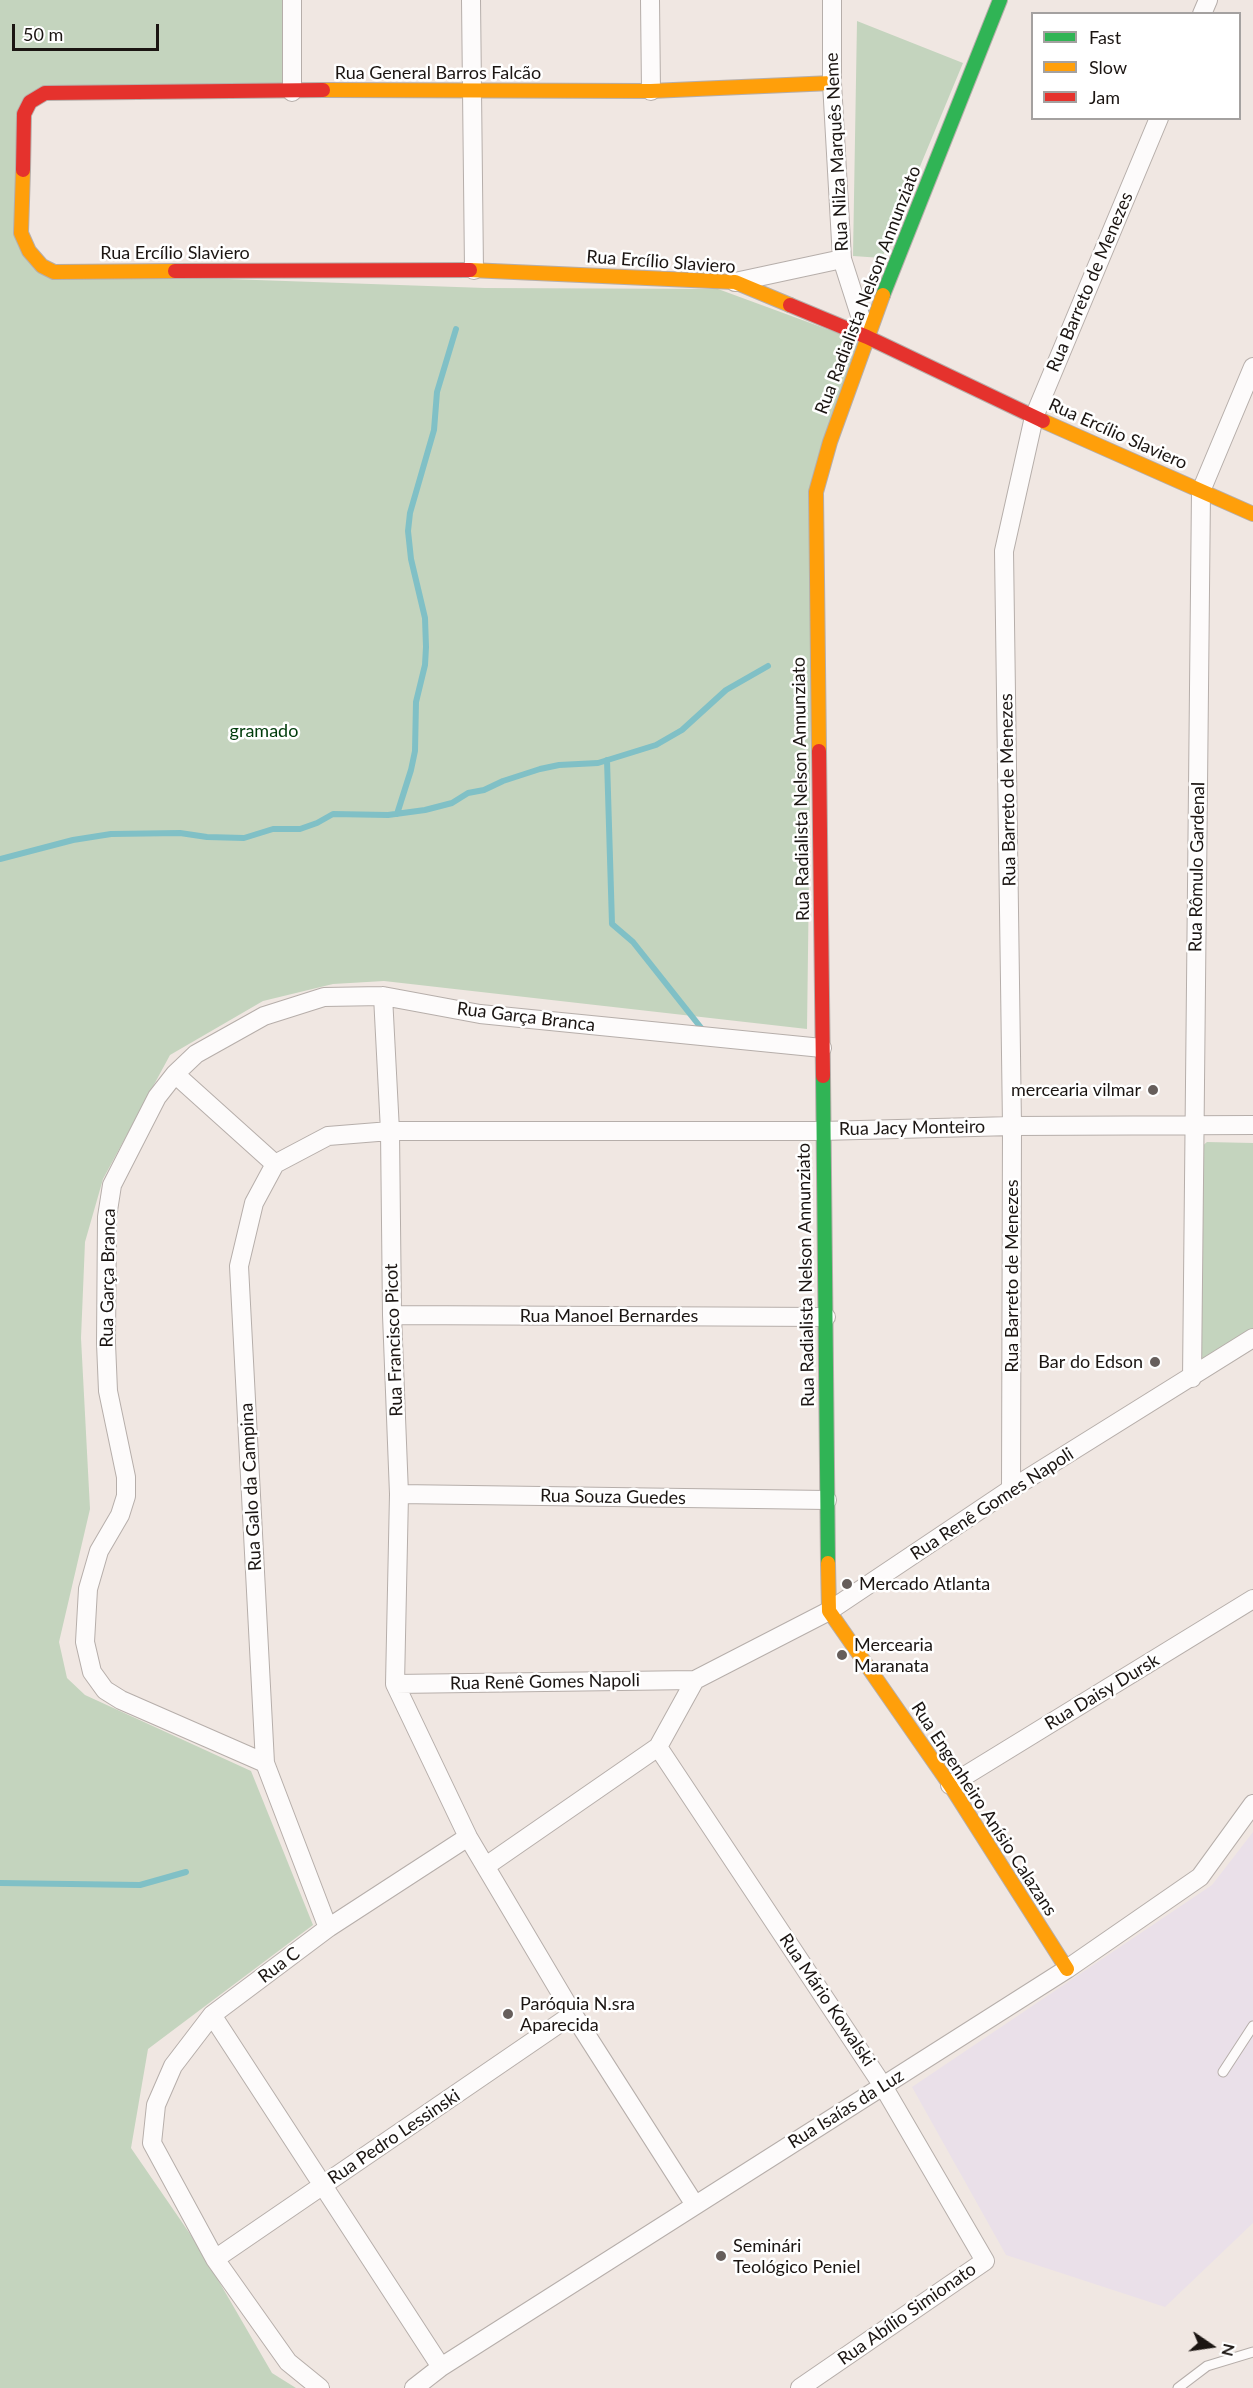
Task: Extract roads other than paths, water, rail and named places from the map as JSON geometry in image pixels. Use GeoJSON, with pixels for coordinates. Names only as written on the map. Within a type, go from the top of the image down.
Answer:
{"type":"FeatureCollection","features":[{"type":"Feature","properties":{"kind":"street"},"geometry":{"type":"LineString","coordinates":[[292,0],[292,92]]}},
{"type":"Feature","properties":{"kind":"street"},"geometry":{"type":"LineString","coordinates":[[471,0],[474,270]]}},
{"type":"Feature","properties":{"kind":"street"},"geometry":{"type":"LineString","coordinates":[[650,0],[651,91]]}},
{"type":"Feature","properties":{"kind":"street","name":"Rua Nilza Marquês Neme"},"geometry":{"type":"LineString","coordinates":[[832,0],[831,83],[842,259],[867,336]]}},
{"type":"Feature","properties":{"kind":"street","name":"Rua Radialista Nelson Annunziato"},"geometry":{"type":"LineString","coordinates":[[829,1611],[816,492],[830,442],[867,336],[1000,0]]}},
{"type":"Feature","properties":{"kind":"street","name":"Rua General Barros Falcão"},"geometry":{"type":"LineString","coordinates":[[54,272],[42,266],[29,251],[21,233],[24,114],[30,102],[45,93],[471,89],[651,91],[831,83]]}},
{"type":"Feature","properties":{"kind":"street","name":"Rua Barreto de Menezes"},"geometry":{"type":"LineString","coordinates":[[1011,1489],[1012,1126],[1004,551],[1034,417],[1157,120]]}},
{"type":"Feature","properties":{"kind":"street"},"geometry":{"type":"LineString","coordinates":[[735,282],[842,259]]}},
{"type":"Feature","properties":{"kind":"street","name":"Rua Ercílio Slaviero"},"geometry":{"type":"LineString","coordinates":[[54,272],[474,270],[735,282],[867,336],[1034,417],[1253,514]]}},
{"type":"Feature","properties":{"kind":"street","name":"Rua Rômulo Gardenal"},"geometry":{"type":"LineString","coordinates":[[1192,1378],[1201,491],[1253,367]]}},
{"type":"Feature","properties":{"kind":"street","name":"Rua Garça Branca"},"geometry":{"type":"LineString","coordinates":[[266,1763],[121,1700],[105,1690],[92,1672],[85,1642],[88,1589],[99,1551],[120,1515],[126,1496],[126,1477],[108,1391],[107,1217],[112,1185],[157,1097],[175,1074],[196,1054],[264,1016],[324,997],[383,996],[480,1014],[822,1048]]}},
{"type":"Feature","properties":{"kind":"street","name":"Rua Francisco Picot"},"geometry":{"type":"LineString","coordinates":[[383,996],[390,1131],[392,1314],[399,1494],[394,1684]]}},
{"type":"Feature","properties":{"kind":"street"},"geometry":{"type":"LineString","coordinates":[[175,1074],[275,1164],[328,1136],[390,1131]]}},
{"type":"Feature","properties":{"kind":"street","name":"Rua Jacy Monteiro"},"geometry":{"type":"LineString","coordinates":[[390,1131],[822,1131],[1012,1126],[1253,1125]]}},
{"type":"Feature","properties":{"kind":"street","name":"Rua Galo da Campina"},"geometry":{"type":"LineString","coordinates":[[275,1164],[254,1203],[239,1266],[266,1763],[328,1928]]}},
{"type":"Feature","properties":{"kind":"street","name":"Rua Manoel Bernardes"},"geometry":{"type":"LineString","coordinates":[[392,1314],[825,1317]]}},
{"type":"Feature","properties":{"kind":"street","name":"Rua Renê Gomes Napoli"},"geometry":{"type":"LineString","coordinates":[[394,1684],[695,1680],[829,1611],[1011,1489],[1253,1338]]}},
{"type":"Feature","properties":{"kind":"street","name":"Rua Souza Guedes"},"geometry":{"type":"LineString","coordinates":[[399,1494],[827,1500]]}},
{"type":"Feature","properties":{"kind":"street","name":"Rua Daisy Dursk"},"geometry":{"type":"LineString","coordinates":[[950,1785],[1253,1599]]}},
{"type":"Feature","properties":{"kind":"street","name":"Rua Engenheiro Anísio Calazans"},"geometry":{"type":"LineString","coordinates":[[829,1611],[950,1785],[1067,1969]]}},
{"type":"Feature","properties":{"kind":"street"},"geometry":{"type":"LineString","coordinates":[[486,1866],[658,1747],[695,1680]]}},
{"type":"Feature","properties":{"kind":"street"},"geometry":{"type":"LineString","coordinates":[[394,1684],[468,1837],[573,2014],[695,2205]]}},
{"type":"Feature","properties":{"kind":"street","name":"Rua Mário Kowalski"},"geometry":{"type":"LineString","coordinates":[[658,1747],[884,2086],[985,2261]]}},
{"type":"Feature","properties":{"kind":"street","name":"Rua Isaías da Luz"},"geometry":{"type":"LineString","coordinates":[[414,2388],[441,2367],[1067,1969],[1200,1878],[1253,1804]]}},
{"type":"Feature","properties":{"kind":"street","name":"Rua C"},"geometry":{"type":"LineString","coordinates":[[215,2259],[152,2143],[156,2105],[173,2066],[212,2015],[328,1928],[468,1837]]}},
{"type":"Feature","properties":{"kind":"street","name":"Rua Pedro Lessinski"},"geometry":{"type":"LineString","coordinates":[[215,2259],[573,2014]]}},
{"type":"Feature","properties":{"kind":"street"},"geometry":{"type":"LineString","coordinates":[[212,2015],[441,2367]]}},
{"type":"Feature","properties":{"kind":"street"},"geometry":{"type":"LineString","coordinates":[[215,2259],[288,2362],[320,2388]]}},
{"type":"Feature","properties":{"kind":"street","name":"Rua Abílio Simionato"},"geometry":{"type":"LineString","coordinates":[[800,2388],[985,2261]]}},
{"type":"Feature","properties":{"kind":"lane"},"geometry":{"type":"LineString","coordinates":[[1223,2072],[1253,2026]]}},
{"type":"Feature","properties":{"kind":"lane"},"geometry":{"type":"LineString","coordinates":[[1178,2388],[1207,2366],[1253,2352]]}},
{"type":"Feature","properties":{"kind":"waterway"},"geometry":{"type":"LineString","coordinates":[[397,814],[415,751],[416,702],[425,665],[426,647],[425,618],[411,559],[408,531],[410,513],[434,430],[437,392],[456,329]]}},
{"type":"Feature","properties":{"kind":"waterway"},"geometry":{"type":"LineString","coordinates":[[0,859],[73,840],[111,834],[180,833],[207,837],[244,838],[273,829],[300,829],[333,814],[388,815],[425,810],[452,803],[468,793],[484,790],[540,769],[559,765],[598,763],[656,745],[682,730],[726,690],[768,666]]}},
{"type":"Feature","properties":{"kind":"waterway"},"geometry":{"type":"LineString","coordinates":[[607,760],[612,924],[633,942],[702,1029]]}},
{"type":"Feature","properties":{"kind":"waterway"},"geometry":{"type":"LineString","coordinates":[[0,1883],[140,1885],[186,1872]]}},
{"type":"Feature","properties":{"kind":"place","name":"mercearia vilmar"},"geometry":{"type":"Point","coordinates":[1153,1090]}},
{"type":"Feature","properties":{"kind":"place","name":"Bar do Edson"},"geometry":{"type":"Point","coordinates":[1155,1362]}},
{"type":"Feature","properties":{"kind":"place","name":"Mercado Atlanta"},"geometry":{"type":"Point","coordinates":[847,1584]}},
{"type":"Feature","properties":{"kind":"place","name":"Mercearia Maranata"},"geometry":{"type":"Point","coordinates":[842,1655]}},
{"type":"Feature","properties":{"kind":"place","name":"Paróquia N.sra Aparecida"},"geometry":{"type":"Point","coordinates":[508,2014]}},
{"type":"Feature","properties":{"kind":"place","name":"Seminári Teológico Peniel"},"geometry":{"type":"Point","coordinates":[721,2256]}},
{"type":"Feature","properties":{"kind":"park label","name":"gramado"},"geometry":{"type":"Point","coordinates":[264,731]}}]}
